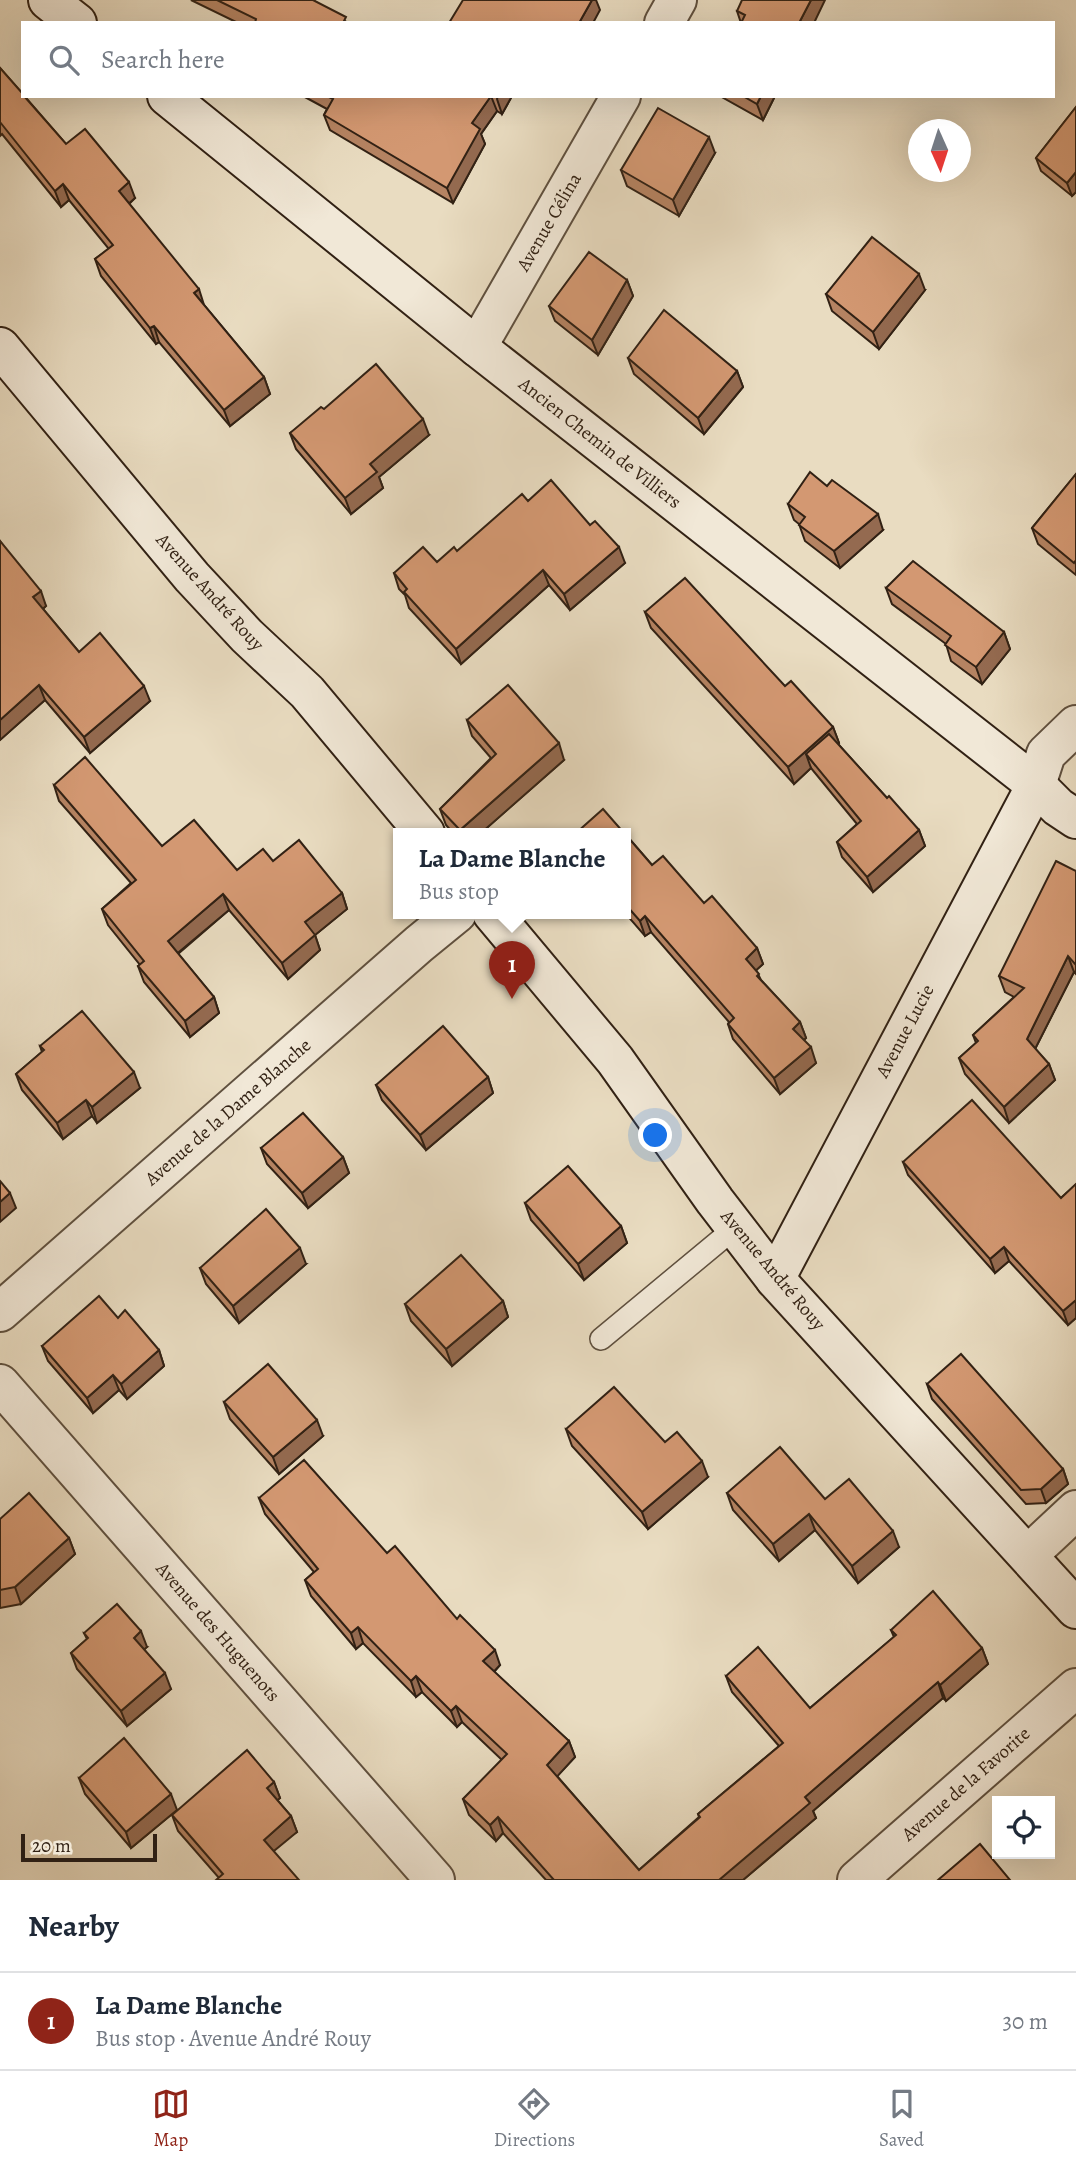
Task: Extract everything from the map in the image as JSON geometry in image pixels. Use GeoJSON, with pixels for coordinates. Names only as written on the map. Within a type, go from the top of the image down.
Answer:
{"type":"FeatureCollection","features":[{"type":"Feature","properties":{"kind":"street"},"geometry":{"type":"LineString","coordinates":[[48,0],[74,21]]}},
{"type":"Feature","properties":{"kind":"street"},"geometry":{"type":"LineString","coordinates":[[665,21],[677,0]]}},
{"type":"Feature","properties":{"kind":"street","name":"Ancien Chemin de Villiers"},"geometry":{"type":"LineString","coordinates":[[169,98],[477,347],[1076,819]]}},
{"type":"Feature","properties":{"kind":"street","name":"Avenue Célina"},"geometry":{"type":"LineString","coordinates":[[477,347],[620,98]]}},
{"type":"Feature","properties":{"kind":"street","name":"Avenue André Rouy"},"geometry":{"type":"LineString","coordinates":[[0,347],[192,577],[247,636],[307,692],[421,828]]}},
{"type":"Feature","properties":{"kind":"street","name":"Avenue Lucie"},"geometry":{"type":"LineString","coordinates":[[775,1279],[1036,785],[1046,754],[1076,725]]}},
{"type":"Feature","properties":{"kind":"street","name":"Avenue de la Dame Blanche"},"geometry":{"type":"LineString","coordinates":[[0,1312],[450,919]]}},
{"type":"Feature","properties":{"kind":"street","name":"Avenue André Rouy"},"geometry":{"type":"LineString","coordinates":[[497,919],[615,1060],[715,1201],[775,1279],[1076,1609]]}},
{"type":"Feature","properties":{"kind":"street","name":"Avenue des Huguenots"},"geometry":{"type":"LineString","coordinates":[[0,1384],[435,1880]]}},
{"type":"Feature","properties":{"kind":"street"},"geometry":{"type":"LineString","coordinates":[[1028,1555],[1076,1510]]}},
{"type":"Feature","properties":{"kind":"street","name":"Avenue de la Favorite"},"geometry":{"type":"LineString","coordinates":[[857,1880],[1076,1688]]}},
{"type":"Feature","properties":{"kind":"lane"},"geometry":{"type":"LineString","coordinates":[[601,1339],[736,1227]]}},
{"type":"Feature","properties":{"kind":"building"},"geometry":{"type":"Polygon","coordinates":[[[217,0],[313,0],[346,17],[344,21],[256,19],[217,0]]]}},
{"type":"Feature","properties":{"kind":"building"},"geometry":{"type":"Polygon","coordinates":[[[463,0],[592,0],[580,21],[450,21],[463,0]]]}},
{"type":"Feature","properties":{"kind":"building"},"geometry":{"type":"Polygon","coordinates":[[[742,0],[811,0],[800,21],[742,21],[745,15],[737,11],[742,0]]]}},
{"type":"Feature","properties":{"kind":"building"},"geometry":{"type":"Polygon","coordinates":[[[0,68],[21,92],[21,98],[26,98],[66,144],[85,129],[129,182],[119,191],[199,289],[194,293],[264,377],[224,410],[154,326],[150,328],[95,259],[113,245],[63,184],[55,191],[0,122],[0,68]]]}},
{"type":"Feature","properties":{"kind":"building"},"geometry":{"type":"Polygon","coordinates":[[[331,98],[490,98],[472,123],[480,129],[447,188],[324,115],[333,99],[331,98]]]}},
{"type":"Feature","properties":{"kind":"building"},"geometry":{"type":"Polygon","coordinates":[[[746,98],[760,98],[757,104],[746,98]]]}},
{"type":"Feature","properties":{"kind":"building"},"geometry":{"type":"Polygon","coordinates":[[[1076,107],[1076,172],[1067,183],[1036,158],[1076,107]]]}},
{"type":"Feature","properties":{"kind":"building"},"geometry":{"type":"Polygon","coordinates":[[[658,108],[709,137],[673,200],[621,170],[658,108]]]}},
{"type":"Feature","properties":{"kind":"building"},"geometry":{"type":"Polygon","coordinates":[[[872,237],[919,274],[873,332],[826,294],[872,237]]]}},
{"type":"Feature","properties":{"kind":"building"},"geometry":{"type":"Polygon","coordinates":[[[589,252],[627,280],[592,340],[549,306],[589,252]]]}},
{"type":"Feature","properties":{"kind":"building"},"geometry":{"type":"Polygon","coordinates":[[[664,310],[737,371],[698,418],[628,358],[664,310]]]}},
{"type":"Feature","properties":{"kind":"building"},"geometry":{"type":"Polygon","coordinates":[[[376,364],[423,419],[370,464],[377,472],[345,498],[290,433],[321,407],[324,409],[376,364]]]}},
{"type":"Feature","properties":{"kind":"building"},"geometry":{"type":"Polygon","coordinates":[[[810,472],[827,486],[832,480],[878,514],[834,551],[799,525],[805,517],[788,504],[810,472]]]}},
{"type":"Feature","properties":{"kind":"building"},"geometry":{"type":"Polygon","coordinates":[[[1076,474],[1076,560],[1074,563],[1032,528],[1076,474]]]}},
{"type":"Feature","properties":{"kind":"building"},"geometry":{"type":"Polygon","coordinates":[[[551,480],[590,525],[595,521],[619,547],[564,594],[543,570],[456,649],[404,592],[407,589],[394,573],[423,547],[437,562],[454,547],[457,551],[522,494],[528,501],[551,480]]]}},
{"type":"Feature","properties":{"kind":"building"},"geometry":{"type":"Polygon","coordinates":[[[0,541],[41,591],[33,597],[79,652],[100,633],[144,686],[84,737],[39,685],[0,720],[0,541]]]}},
{"type":"Feature","properties":{"kind":"building"},"geometry":{"type":"Polygon","coordinates":[[[913,561],[1004,632],[976,667],[945,645],[951,636],[886,588],[913,561]]]}},
{"type":"Feature","properties":{"kind":"building"},"geometry":{"type":"Polygon","coordinates":[[[685,578],[785,686],[791,681],[833,727],[788,767],[645,612],[685,578]]]}},
{"type":"Feature","properties":{"kind":"building"},"geometry":{"type":"Polygon","coordinates":[[[508,685],[559,743],[462,828],[458,828],[440,809],[496,754],[467,720],[508,685]]]}},
{"type":"Feature","properties":{"kind":"building"},"geometry":{"type":"Polygon","coordinates":[[[829,734],[919,830],[867,877],[837,842],[861,821],[806,754],[829,734]]]}},
{"type":"Feature","properties":{"kind":"building"},"geometry":{"type":"Polygon","coordinates":[[[85,757],[162,846],[194,820],[237,870],[263,849],[273,861],[299,840],[342,893],[305,922],[315,935],[282,963],[223,894],[168,941],[214,997],[185,1021],[138,966],[144,961],[102,909],[136,880],[54,785],[85,757]]]}},
{"type":"Feature","properties":{"kind":"building"},"geometry":{"type":"Polygon","coordinates":[[[603,809],[620,828],[582,828],[603,809]]]}},
{"type":"Feature","properties":{"kind":"building"},"geometry":{"type":"Polygon","coordinates":[[[631,841],[652,865],[663,856],[704,903],[712,896],[757,948],[746,959],[759,974],[757,976],[800,1022],[793,1029],[811,1047],[774,1078],[728,1024],[734,1018],[645,916],[640,921],[631,911],[631,841]]]}},
{"type":"Feature","properties":{"kind":"building"},"geometry":{"type":"Polygon","coordinates":[[[1056,861],[1076,871],[1076,965],[1068,956],[1027,1039],[1049,1064],[1004,1107],[959,1058],[978,1041],[973,1035],[1024,988],[999,976],[1056,861]]]}},
{"type":"Feature","properties":{"kind":"building"},"geometry":{"type":"Polygon","coordinates":[[[82,1011],[134,1072],[92,1107],[86,1100],[57,1123],[16,1074],[44,1050],[40,1046],[82,1011]]]}},
{"type":"Feature","properties":{"kind":"building"},"geometry":{"type":"Polygon","coordinates":[[[443,1026],[488,1077],[420,1135],[376,1085],[443,1026]]]}},
{"type":"Feature","properties":{"kind":"building"},"geometry":{"type":"Polygon","coordinates":[[[972,1100],[1061,1198],[1076,1184],[1076,1300],[1063,1311],[1004,1247],[990,1259],[903,1162],[972,1100]]]}},
{"type":"Feature","properties":{"kind":"building"},"geometry":{"type":"Polygon","coordinates":[[[303,1113],[343,1157],[302,1193],[261,1148],[303,1113]]]}},
{"type":"Feature","properties":{"kind":"building"},"geometry":{"type":"Polygon","coordinates":[[[568,1166],[621,1226],[578,1264],[525,1203],[568,1166]]]}},
{"type":"Feature","properties":{"kind":"building"},"geometry":{"type":"Polygon","coordinates":[[[0,1181],[10,1193],[0,1202],[0,1181]]]}},
{"type":"Feature","properties":{"kind":"building"},"geometry":{"type":"Polygon","coordinates":[[[266,1209],[300,1248],[233,1306],[200,1268],[266,1209]]]}},
{"type":"Feature","properties":{"kind":"building"},"geometry":{"type":"Polygon","coordinates":[[[461,1255],[503,1301],[446,1349],[405,1304],[461,1255]]]}},
{"type":"Feature","properties":{"kind":"building"},"geometry":{"type":"Polygon","coordinates":[[[99,1296],[118,1318],[125,1310],[159,1350],[121,1384],[113,1375],[87,1398],[42,1346],[99,1296]]]}},
{"type":"Feature","properties":{"kind":"building"},"geometry":{"type":"Polygon","coordinates":[[[961,1354],[1063,1469],[1041,1489],[1021,1490],[927,1384],[961,1354]]]}},
{"type":"Feature","properties":{"kind":"building"},"geometry":{"type":"Polygon","coordinates":[[[268,1364],[317,1420],[273,1457],[224,1402],[268,1364]]]}},
{"type":"Feature","properties":{"kind":"building"},"geometry":{"type":"Polygon","coordinates":[[[614,1387],[665,1442],[677,1432],[702,1461],[642,1512],[566,1429],[614,1387]]]}},
{"type":"Feature","properties":{"kind":"building"},"geometry":{"type":"Polygon","coordinates":[[[780,1447],[825,1499],[849,1479],[893,1531],[852,1566],[809,1514],[773,1544],[727,1493],[780,1447]]]}},
{"type":"Feature","properties":{"kind":"building"},"geometry":{"type":"Polygon","coordinates":[[[304,1460],[387,1553],[395,1546],[457,1619],[460,1615],[495,1650],[483,1661],[569,1741],[547,1765],[639,1870],[700,1817],[698,1814],[783,1743],[726,1676],[758,1647],[810,1708],[896,1635],[891,1630],[933,1591],[982,1648],[940,1685],[938,1682],[805,1797],[810,1803],[719,1880],[554,1880],[498,1817],[490,1825],[463,1799],[507,1754],[456,1706],[451,1711],[416,1676],[411,1681],[358,1627],[351,1633],[305,1580],[318,1569],[259,1498],[304,1460]]]}},
{"type":"Feature","properties":{"kind":"building"},"geometry":{"type":"Polygon","coordinates":[[[29,1493],[69,1538],[15,1587],[0,1590],[0,1519],[29,1493]]]}},
{"type":"Feature","properties":{"kind":"building"},"geometry":{"type":"Polygon","coordinates":[[[117,1604],[141,1631],[134,1638],[165,1673],[121,1711],[71,1653],[88,1638],[84,1633],[117,1604]]]}},
{"type":"Feature","properties":{"kind":"building"},"geometry":{"type":"Polygon","coordinates":[[[124,1738],[171,1794],[126,1832],[79,1778],[124,1738]]]}},
{"type":"Feature","properties":{"kind":"building"},"geometry":{"type":"Polygon","coordinates":[[[247,1750],[274,1782],[267,1788],[291,1816],[264,1840],[299,1880],[216,1880],[223,1874],[172,1815],[247,1750]]]}},
{"type":"Feature","properties":{"kind":"building"},"geometry":{"type":"Polygon","coordinates":[[[980,1844],[1010,1880],[938,1880],[980,1844]]]}},
{"type":"Feature","properties":{"kind":"place","name":"La Dame Blanche"},"geometry":{"type":"Point","coordinates":[512,999]}}]}
